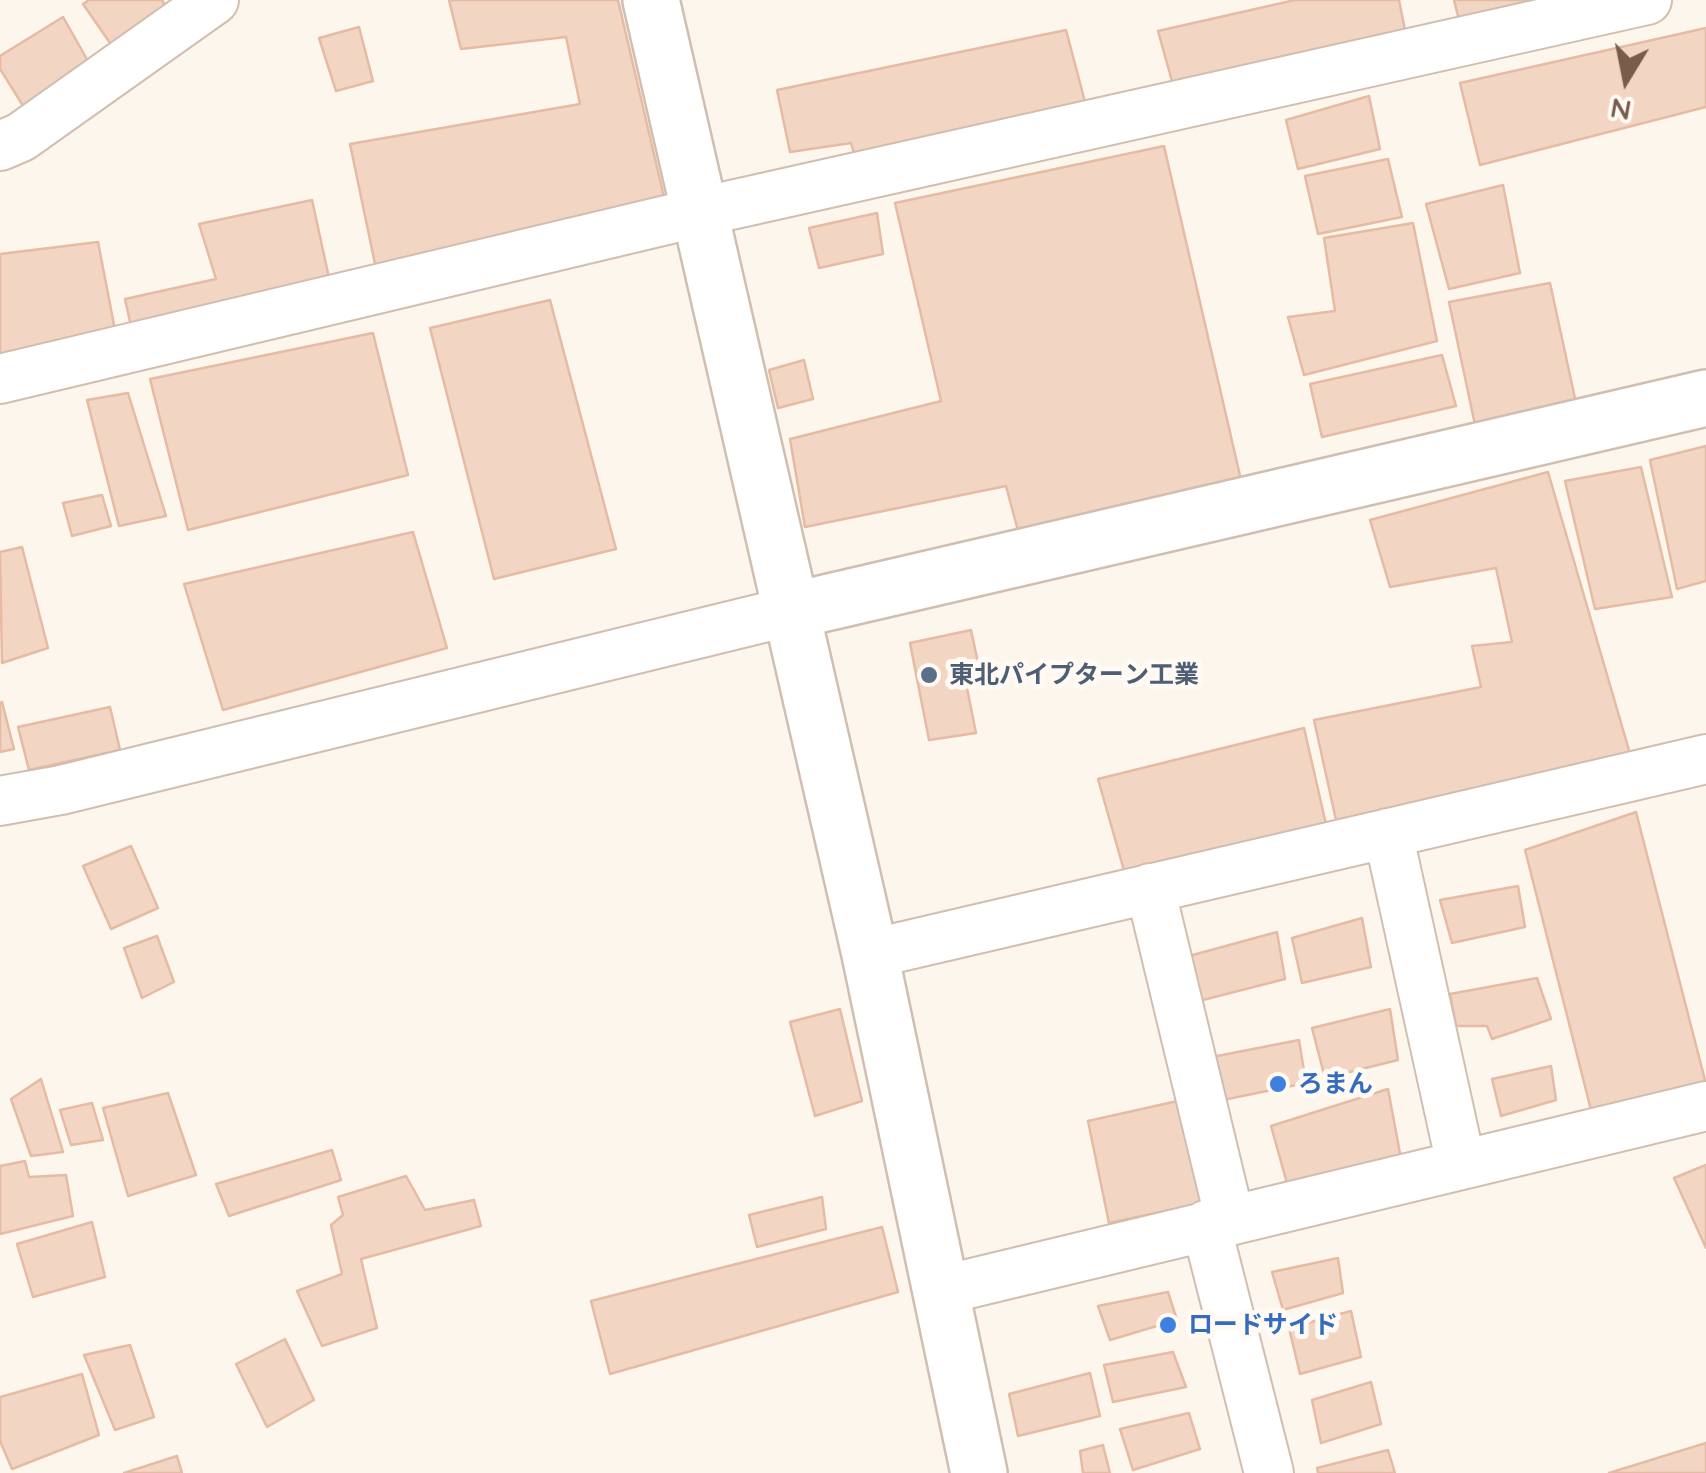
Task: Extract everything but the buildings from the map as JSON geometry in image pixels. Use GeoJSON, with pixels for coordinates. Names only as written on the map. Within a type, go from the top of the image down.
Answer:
{"type":"FeatureCollection","features":[{"type":"Feature","properties":{"kind":"street"},"geometry":{"type":"LineString","coordinates":[[7,131],[214,0]]}},
{"type":"Feature","properties":{"kind":"street"},"geometry":{"type":"LineString","coordinates":[[652,0],[870,954],[979,1473]]}},
{"type":"Feature","properties":{"kind":"street"},"geometry":{"type":"LineString","coordinates":[[0,379],[700,212],[1647,0]]}},
{"type":"Feature","properties":{"kind":"street"},"geometry":{"type":"LineString","coordinates":[[0,801],[790,611],[1706,398]]}},
{"type":"Feature","properties":{"kind":"street"},"geometry":{"type":"LineString","coordinates":[[870,954],[1706,758]]}},
{"type":"Feature","properties":{"kind":"street"},"geometry":{"type":"LineString","coordinates":[[1388,833],[1461,1164]]}},
{"type":"Feature","properties":{"kind":"street"},"geometry":{"type":"LineString","coordinates":[[1150,888],[1269,1473]]}},
{"type":"Feature","properties":{"kind":"street"},"geometry":{"type":"LineString","coordinates":[[942,1290],[1706,1106]]}},
{"type":"Feature","properties":{"kind":"place","name":"東北パイプターン工業"},"geometry":{"type":"Point","coordinates":[929,675]}},
{"type":"Feature","properties":{"kind":"place","name":"ろまん"},"geometry":{"type":"Point","coordinates":[1278,1084]}},
{"type":"Feature","properties":{"kind":"place","name":"ロードサイド"},"geometry":{"type":"Point","coordinates":[1168,1325]}}]}
